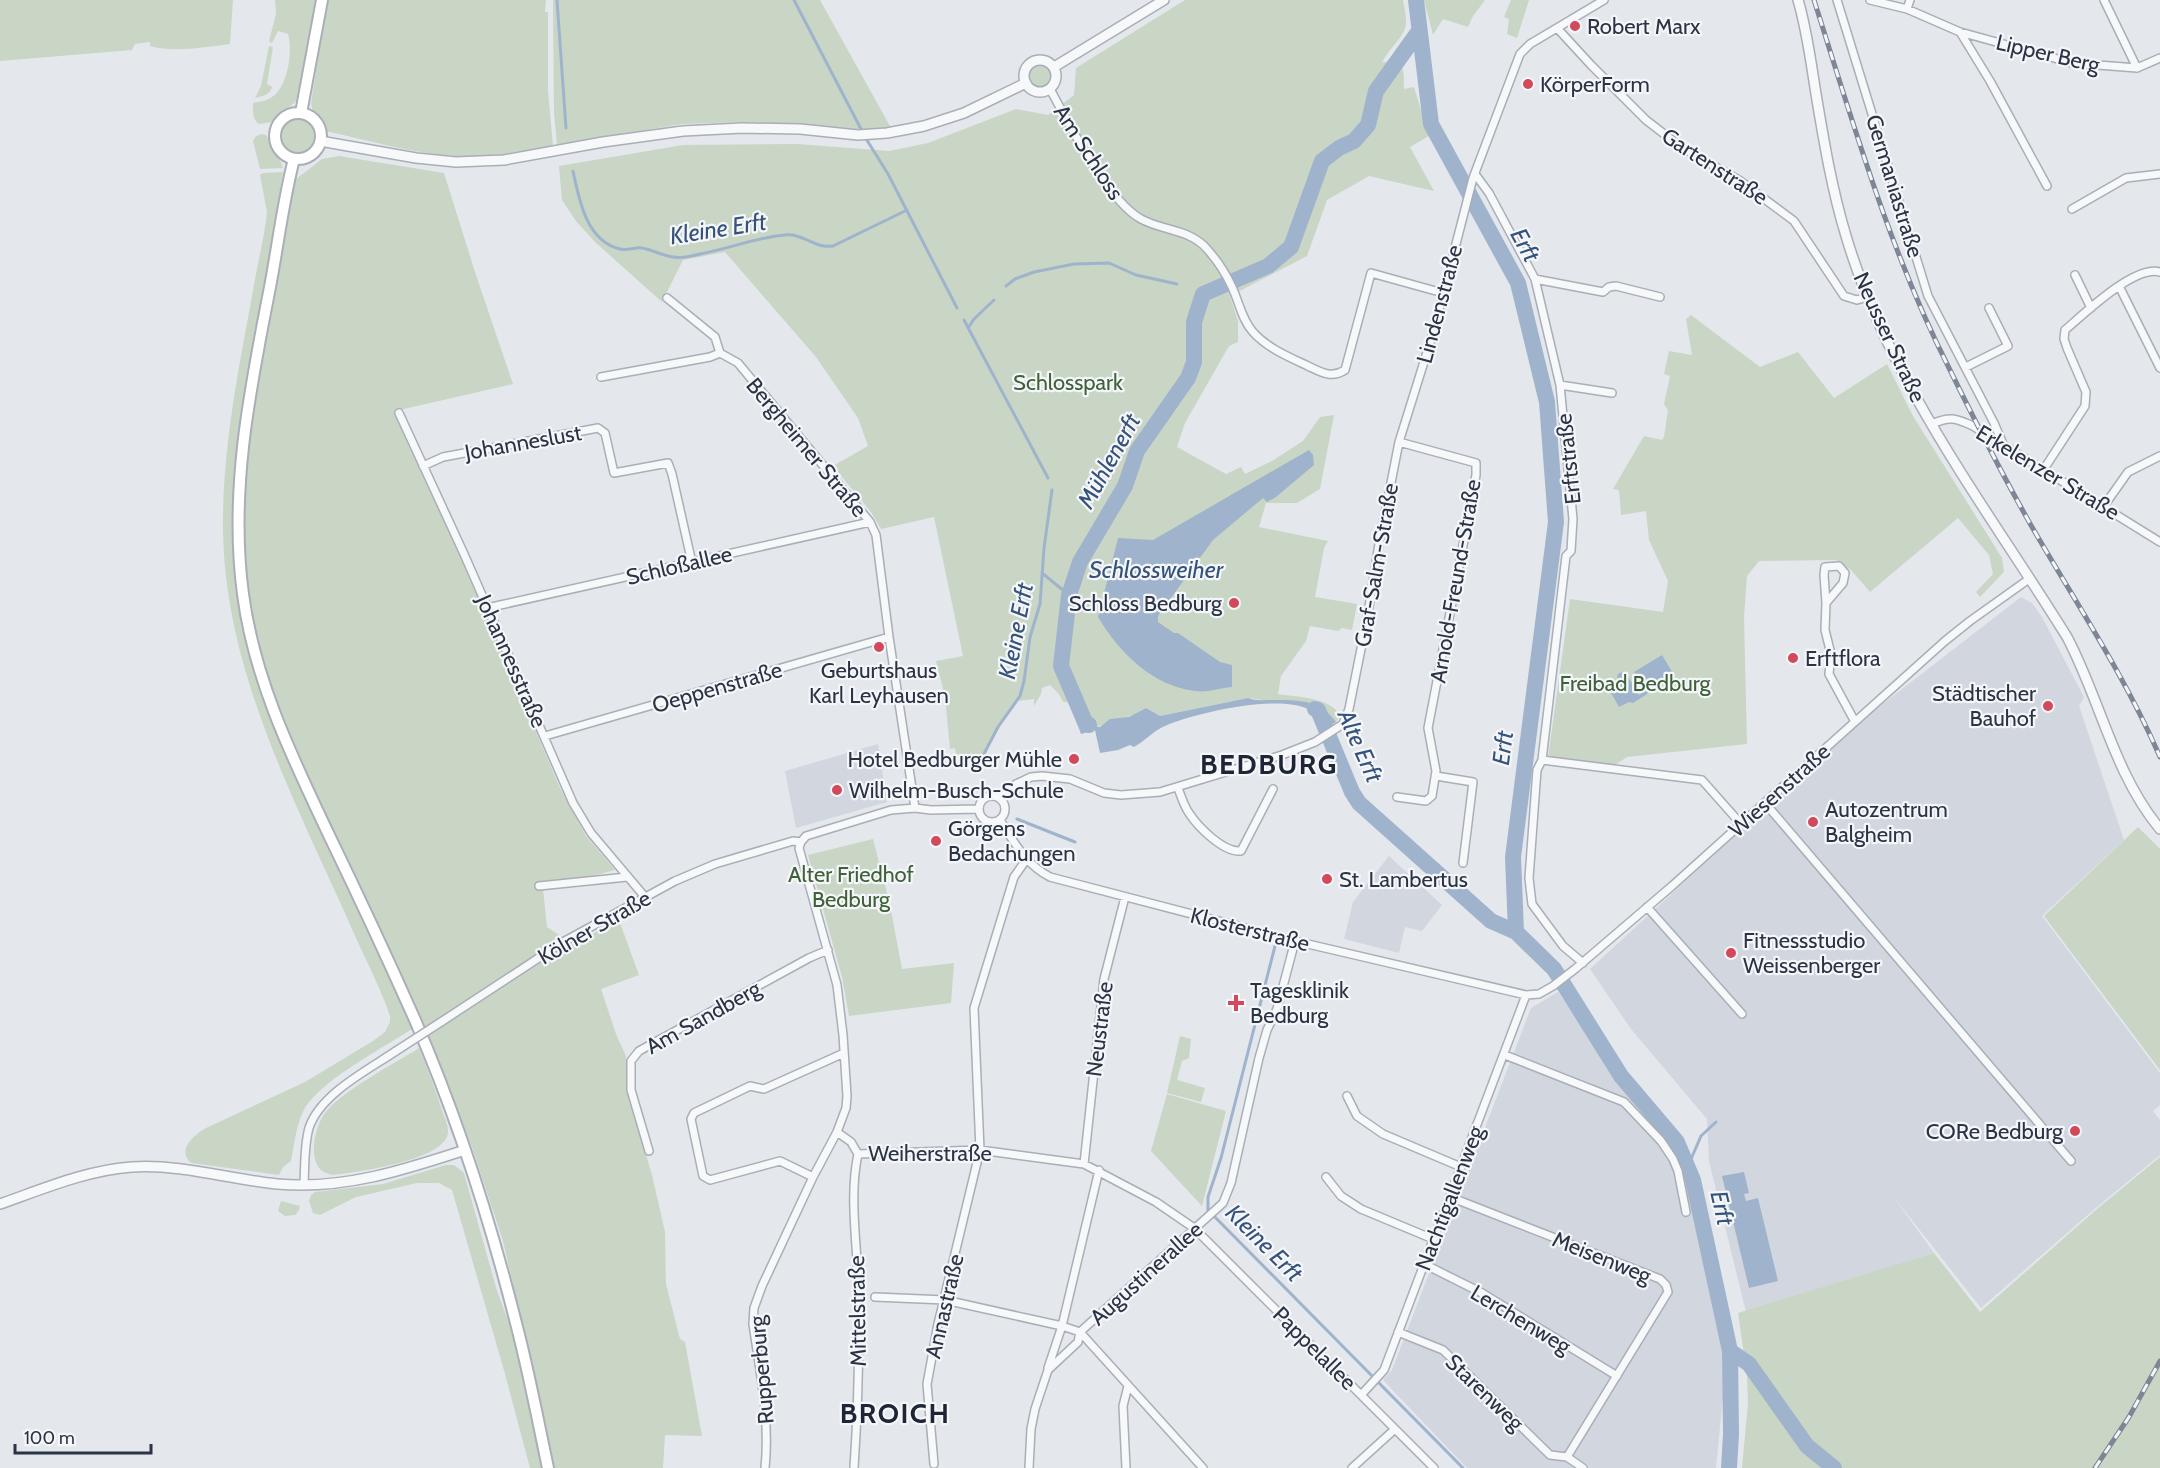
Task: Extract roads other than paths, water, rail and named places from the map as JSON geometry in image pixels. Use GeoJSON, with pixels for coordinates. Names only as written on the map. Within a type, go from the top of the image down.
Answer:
{"type":"FeatureCollection","features":[{"type":"Feature","properties":{"kind":"main road"},"geometry":{"type":"LineString","coordinates":[[301,113],[322,0]]}},
{"type":"Feature","properties":{"kind":"main road"},"geometry":{"type":"LineString","coordinates":[[301,113],[311,117],[318,125],[320,141],[310,156],[294,159],[280,152],[274,136],[280,121],[287,116],[301,113]]}},
{"type":"Feature","properties":{"kind":"main road"},"geometry":{"type":"LineString","coordinates":[[294,159],[263,321],[241,454],[238,517],[243,596],[252,643],[271,706],[295,763],[386,954],[417,1025],[465,1150],[494,1240],[518,1330],[548,1468]]}},
{"type":"Feature","properties":{"kind":"street"},"geometry":{"type":"LineString","coordinates":[[1054,67],[1164,0]]}},
{"type":"Feature","properties":{"kind":"street"},"geometry":{"type":"LineString","coordinates":[[1474,176],[1521,54],[1530,44],[1604,0]]}},
{"type":"Feature","properties":{"kind":"street","name":"Neusser Straße"},"geometry":{"type":"LineString","coordinates":[[1798,0],[1833,188],[1846,236],[1867,297],[1898,362],[1932,424],[2075,652],[2132,788],[2160,829]]}},
{"type":"Feature","properties":{"kind":"street"},"geometry":{"type":"LineString","coordinates":[[1838,2],[1848,0]]}},
{"type":"Feature","properties":{"kind":"street","name":"Lipper Berg"},"geometry":{"type":"LineString","coordinates":[[1870,0],[1907,9],[1960,32],[2072,63],[2137,68],[2160,58]]}},
{"type":"Feature","properties":{"kind":"street"},"geometry":{"type":"LineString","coordinates":[[1907,9],[1910,0]]}},
{"type":"Feature","properties":{"kind":"street","name":"Lipper Berg"},"geometry":{"type":"LineString","coordinates":[[2104,0],[2137,68]]}},
{"type":"Feature","properties":{"kind":"street","name":"Germaniastraße"},"geometry":{"type":"LineString","coordinates":[[1838,2],[1928,296],[1966,367],[2003,444]]}},
{"type":"Feature","properties":{"kind":"street","name":"Gartenstraße"},"geometry":{"type":"LineString","coordinates":[[1557,28],[1646,120],[1681,147],[1739,180],[1794,221],[1844,296],[1857,300],[1867,297]]}},
{"type":"Feature","properties":{"kind":"street","name":"Lipper Berg"},"geometry":{"type":"LineString","coordinates":[[1960,32],[1990,81],[2047,186]]}},
{"type":"Feature","properties":{"kind":"street"},"geometry":{"type":"LineString","coordinates":[[1045,60],[1054,67],[1056,79],[1050,89],[1034,91],[1026,83],[1025,70],[1034,61],[1045,60]]}},
{"type":"Feature","properties":{"kind":"street"},"geometry":{"type":"LineString","coordinates":[[320,141],[416,158],[456,162],[504,160],[603,142],[683,131],[742,128],[800,129],[858,135],[887,133],[924,126],[964,113],[1026,83]]}},
{"type":"Feature","properties":{"kind":"street","name":"Am Schloss"},"geometry":{"type":"LineString","coordinates":[[1050,89],[1110,188],[1125,207],[1142,219],[1186,233],[1207,249],[1232,286],[1252,332],[1283,354],[1326,375],[1339,374],[1345,370],[1371,273],[1443,293]]}},
{"type":"Feature","properties":{"kind":"street"},"geometry":{"type":"LineString","coordinates":[[2072,209],[2126,178],[2160,174]]}},
{"type":"Feature","properties":{"kind":"street","name":"Lindenstraße"},"geometry":{"type":"LineString","coordinates":[[1413,394],[1474,176]]}},
{"type":"Feature","properties":{"kind":"street","name":"Erftstraße"},"geometry":{"type":"LineString","coordinates":[[1474,176],[1489,193],[1535,279],[1560,385],[1574,519],[1571,551],[1566,556],[1542,760],[1537,770],[1529,878],[1532,904],[1563,946],[1583,963]]}},
{"type":"Feature","properties":{"kind":"street"},"geometry":{"type":"LineString","coordinates":[[2044,469],[2085,406],[2086,392],[2064,339],[2065,330],[2120,286],[2146,272],[2160,272]]}},
{"type":"Feature","properties":{"kind":"street"},"geometry":{"type":"LineString","coordinates":[[2075,274],[2091,308]]}},
{"type":"Feature","properties":{"kind":"street"},"geometry":{"type":"LineString","coordinates":[[1535,279],[1603,292],[1609,287],[1616,286],[1660,297]]}},
{"type":"Feature","properties":{"kind":"street"},"geometry":{"type":"LineString","coordinates":[[2120,286],[2160,368]]}},
{"type":"Feature","properties":{"kind":"street","name":"Bergheimer Straße"},"geometry":{"type":"LineString","coordinates":[[667,298],[715,337],[720,353],[738,363],[870,522],[876,536],[915,808]]}},
{"type":"Feature","properties":{"kind":"street"},"geometry":{"type":"LineString","coordinates":[[1966,367],[2008,346],[1989,308]]}},
{"type":"Feature","properties":{"kind":"street"},"geometry":{"type":"LineString","coordinates":[[601,377],[710,357],[720,353]]}},
{"type":"Feature","properties":{"kind":"street"},"geometry":{"type":"LineString","coordinates":[[1560,385],[1612,393]]}},
{"type":"Feature","properties":{"kind":"street","name":"Graf-Salm-Straße"},"geometry":{"type":"LineString","coordinates":[[1178,788],[1282,755],[1315,742],[1333,732],[1343,723],[1349,709],[1367,619],[1378,544],[1413,394]]}},
{"type":"Feature","properties":{"kind":"street","name":"Johannesstraße"},"geometry":{"type":"LineString","coordinates":[[399,413],[488,608],[573,803],[591,833],[645,897]]}},
{"type":"Feature","properties":{"kind":"street","name":"Erkelenzer Straße"},"geometry":{"type":"LineString","coordinates":[[1932,424],[1946,418],[1961,420],[2160,542]]}},
{"type":"Feature","properties":{"kind":"street","name":"Johanneslust"},"geometry":{"type":"LineString","coordinates":[[423,466],[452,455],[598,428],[605,434],[614,473],[668,463],[692,562]]}},
{"type":"Feature","properties":{"kind":"street","name":"Arnold-Freund-Straße"},"geometry":{"type":"LineString","coordinates":[[1400,442],[1476,463],[1476,475],[1428,728],[1436,776]]}},
{"type":"Feature","properties":{"kind":"street"},"geometry":{"type":"LineString","coordinates":[[2104,506],[2128,472],[2160,456]]}},
{"type":"Feature","properties":{"kind":"street","name":"Schloßallee"},"geometry":{"type":"LineString","coordinates":[[488,608],[870,522]]}},
{"type":"Feature","properties":{"kind":"street"},"geometry":{"type":"LineString","coordinates":[[1826,603],[1844,583],[1845,573],[1839,566],[1825,567],[1824,575],[1826,630],[1831,654],[1829,674],[1854,720]]}},
{"type":"Feature","properties":{"kind":"street","name":"Wiesenstraße"},"geometry":{"type":"LineString","coordinates":[[1526,995],[1539,994],[1583,963],[1765,803],[1854,720],[1970,621],[2029,579]]}},
{"type":"Feature","properties":{"kind":"street","name":"Oeppenstraße"},"geometry":{"type":"LineString","coordinates":[[545,736],[889,638]]}},
{"type":"Feature","properties":{"kind":"street"},"geometry":{"type":"LineString","coordinates":[[1542,760],[1702,780],[1741,824]]}},
{"type":"Feature","properties":{"kind":"street"},"geometry":{"type":"LineString","coordinates":[[1000,798],[1016,784],[1031,777],[1042,776],[1063,777],[1095,790],[1121,795],[1178,788],[1188,812],[1197,824],[1220,844],[1237,852],[1241,851],[1273,789]]}},
{"type":"Feature","properties":{"kind":"street"},"geometry":{"type":"LineString","coordinates":[[1397,797],[1426,801],[1432,796],[1436,776],[1473,782],[1463,864]]}},
{"type":"Feature","properties":{"kind":"street"},"geometry":{"type":"LineString","coordinates":[[988,796],[1000,798],[1005,809],[999,820],[987,822],[980,817],[978,808],[981,801],[988,796]]}},
{"type":"Feature","properties":{"kind":"street"},"geometry":{"type":"LineString","coordinates":[[1765,803],[2071,1161]]}},
{"type":"Feature","properties":{"kind":"street","name":"Kölner Straße"},"geometry":{"type":"LineString","coordinates":[[304,1184],[306,1140],[310,1126],[325,1102],[396,1051],[563,942],[675,881],[715,864],[793,841],[801,842],[806,836],[891,810],[978,808]]}},
{"type":"Feature","properties":{"kind":"street","name":"Klosterstraße"},"geometry":{"type":"LineString","coordinates":[[999,820],[1026,860],[1037,870],[1050,877],[1295,941],[1526,995]]}},
{"type":"Feature","properties":{"kind":"street","name":"Rupperburg"},"geometry":{"type":"LineString","coordinates":[[765,1468],[767,1419],[753,1324],[754,1308],[813,1177],[837,1132],[844,1116],[847,1096],[837,985],[799,848],[801,842]]}},
{"type":"Feature","properties":{"kind":"street","name":"Annastraße"},"geometry":{"type":"LineString","coordinates":[[934,1464],[927,1384],[938,1324],[980,1149],[974,1008],[1014,877],[1026,860]]}},
{"type":"Feature","properties":{"kind":"street"},"geometry":{"type":"LineString","coordinates":[[539,886],[627,877]]}},
{"type":"Feature","properties":{"kind":"street","name":"Neustraße"},"geometry":{"type":"LineString","coordinates":[[1084,1164],[1104,979],[1125,897]]}},
{"type":"Feature","properties":{"kind":"street"},"geometry":{"type":"LineString","coordinates":[[1647,907],[1742,1014]]}},
{"type":"Feature","properties":{"kind":"street","name":"Augustinerallee"},"geometry":{"type":"LineString","coordinates":[[1048,1370],[1078,1342],[1080,1332],[1223,1203],[1231,1183],[1259,1058],[1267,1030],[1277,1009],[1295,941]]}},
{"type":"Feature","properties":{"kind":"street","name":"Am Sandberg"},"geometry":{"type":"LineString","coordinates":[[649,1151],[631,1090],[631,1061],[639,1051],[809,958],[828,950]]}},
{"type":"Feature","properties":{"kind":"street","name":"Nachtigallenweg"},"geometry":{"type":"LineString","coordinates":[[1362,1394],[1380,1376],[1505,1055],[1526,995]]}},
{"type":"Feature","properties":{"kind":"street"},"geometry":{"type":"LineString","coordinates":[[813,1177],[780,1161],[710,1180],[703,1176],[691,1119],[694,1113],[750,1086],[764,1089],[844,1053]]}},
{"type":"Feature","properties":{"kind":"street"},"geometry":{"type":"LineString","coordinates":[[1505,1055],[1624,1102],[1661,1141],[1673,1159],[1678,1171],[1686,1212]]}},
{"type":"Feature","properties":{"kind":"street"},"geometry":{"type":"LineString","coordinates":[[1347,1096],[1357,1116],[1383,1134],[1461,1167]]}},
{"type":"Feature","properties":{"kind":"street","name":"Weiherstraße"},"geometry":{"type":"LineString","coordinates":[[837,1132],[851,1142],[858,1154],[980,1149],[1084,1164],[1156,1202],[1194,1228]]}},
{"type":"Feature","properties":{"kind":"street"},"geometry":{"type":"LineString","coordinates":[[0,1204],[94,1173],[129,1167],[174,1168],[252,1181],[304,1184],[359,1181],[465,1150]]}},
{"type":"Feature","properties":{"kind":"street","name":"Mittelstraße"},"geometry":{"type":"LineString","coordinates":[[854,1468],[858,1417],[859,1320],[855,1219],[855,1174],[858,1154]]}},
{"type":"Feature","properties":{"kind":"street"},"geometry":{"type":"LineString","coordinates":[[875,1296],[945,1300],[1062,1326],[1099,1170]]}},
{"type":"Feature","properties":{"kind":"street"},"geometry":{"type":"LineString","coordinates":[[1326,1177],[1341,1196],[1361,1209],[1433,1239]]}},
{"type":"Feature","properties":{"kind":"street","name":"Meisenweg"},"geometry":{"type":"LineString","coordinates":[[1450,1197],[1660,1279],[1666,1285],[1668,1292],[1567,1457]]}},
{"type":"Feature","properties":{"kind":"street","name":"Pappelallee"},"geometry":{"type":"LineString","coordinates":[[1194,1228],[1434,1468]]}},
{"type":"Feature","properties":{"kind":"street","name":"Lerchenweg"},"geometry":{"type":"LineString","coordinates":[[1424,1264],[1482,1293],[1617,1376]]}},
{"type":"Feature","properties":{"kind":"street","name":"Augustinerallee"},"geometry":{"type":"LineString","coordinates":[[1029,1468],[1031,1429],[1035,1409],[1062,1326],[1080,1332]]}},
{"type":"Feature","properties":{"kind":"street"},"geometry":{"type":"LineString","coordinates":[[1080,1332],[1203,1468]]}},
{"type":"Feature","properties":{"kind":"street","name":"Starenweg"},"geometry":{"type":"LineString","coordinates":[[1398,1332],[1443,1350],[1550,1455],[1567,1457],[1583,1468]]}},
{"type":"Feature","properties":{"kind":"street"},"geometry":{"type":"LineString","coordinates":[[1126,1468],[1123,1406],[1128,1386]]}},
{"type":"Feature","properties":{"kind":"street"},"geometry":{"type":"LineString","coordinates":[[1352,1468],[1395,1428]]}},
{"type":"Feature","properties":{"kind":"water","name":"Schlossweiher"},"geometry":{"type":"Polygon","coordinates":[[[1309,450],[1313,455],[1314,465],[1276,497],[1267,502],[1263,498],[1213,540],[1158,616],[1158,622],[1174,633],[1178,633],[1220,662],[1232,665],[1232,687],[1199,691],[1179,688],[1151,675],[1116,643],[1098,617],[1118,538],[1153,540],[1309,450]]]}},
{"type":"Feature","properties":{"kind":"water"},"geometry":{"type":"Polygon","coordinates":[[[1662,655],[1674,675],[1633,703],[1629,702],[1619,707],[1610,691],[1605,688],[1616,682],[1618,674],[1622,672],[1627,675],[1639,695],[1645,691],[1634,672],[1662,655]]]}},
{"type":"Feature","properties":{"kind":"water"},"geometry":{"type":"Polygon","coordinates":[[[1248,698],[1307,702],[1323,709],[1336,722],[1321,731],[1315,715],[1298,706],[1261,704],[1239,706],[1178,721],[1161,728],[1134,747],[1130,745],[1100,753],[1095,730],[1081,734],[1070,703],[1075,702],[1088,722],[1100,727],[1110,719],[1129,717],[1146,708],[1160,716],[1248,698]]]}},
{"type":"Feature","properties":{"kind":"water"},"geometry":{"type":"Polygon","coordinates":[[[1744,1172],[1749,1193],[1744,1194],[1746,1201],[1758,1198],[1778,1281],[1749,1288],[1722,1176],[1744,1172]]]}},
{"type":"Feature","properties":{"kind":"waterway","name":"Kleine Erft"},"geometry":{"type":"LineString","coordinates":[[557,0],[566,128]]}},
{"type":"Feature","properties":{"kind":"waterway"},"geometry":{"type":"LineString","coordinates":[[794,0],[862,131]]}},
{"type":"Feature","properties":{"kind":"waterway","name":"Erft"},"geometry":{"type":"LineString","coordinates":[[1416,0],[1431,124],[1518,283],[1547,402],[1556,522],[1513,857],[1516,932],[1554,969],[1621,1076],[1677,1142],[1693,1180],[1730,1351],[1729,1468]]}},
{"type":"Feature","properties":{"kind":"waterway","name":"Mühlenerft"},"geometry":{"type":"LineString","coordinates":[[1089,725],[1085,722],[1061,666],[1069,595],[1080,562],[1125,486],[1137,451],[1188,378],[1194,362],[1194,322],[1203,294],[1268,266],[1291,247],[1322,161],[1339,148],[1354,141],[1368,125],[1376,91],[1419,31]]}},
{"type":"Feature","properties":{"kind":"waterway"},"geometry":{"type":"LineString","coordinates":[[865,137],[888,174],[957,308]]}},
{"type":"Feature","properties":{"kind":"waterway","name":"Kleine Erft"},"geometry":{"type":"LineString","coordinates":[[573,171],[586,218],[599,237],[620,249],[642,248],[676,258],[785,235],[798,236],[820,245],[833,246],[907,210]]}},
{"type":"Feature","properties":{"kind":"waterway"},"geometry":{"type":"LineString","coordinates":[[1006,286],[1015,279],[1034,272],[1074,264],[1109,263],[1136,275],[1177,284]]}},
{"type":"Feature","properties":{"kind":"waterway"},"geometry":{"type":"LineString","coordinates":[[968,328],[994,300]]}},
{"type":"Feature","properties":{"kind":"waterway"},"geometry":{"type":"LineString","coordinates":[[964,320],[1048,478]]}},
{"type":"Feature","properties":{"kind":"waterway","name":"Kleine Erft"},"geometry":{"type":"LineString","coordinates":[[977,767],[998,727],[1020,696],[1030,637],[1040,604],[1044,548],[1052,490]]}},
{"type":"Feature","properties":{"kind":"waterway"},"geometry":{"type":"LineString","coordinates":[[1042,573],[1069,595]]}},
{"type":"Feature","properties":{"kind":"waterway","name":"Alte Erft"},"geometry":{"type":"LineString","coordinates":[[1315,709],[1318,710],[1352,792],[1359,803],[1491,921],[1516,932]]}},
{"type":"Feature","properties":{"kind":"waterway","name":"Kleine Erft"},"geometry":{"type":"LineString","coordinates":[[1017,819],[1075,842]]}},
{"type":"Feature","properties":{"kind":"waterway","name":"Kleine Erft"},"geometry":{"type":"LineString","coordinates":[[1275,946],[1221,1158],[1208,1197],[1208,1210],[1463,1468]]}},
{"type":"Feature","properties":{"kind":"waterway"},"geometry":{"type":"LineString","coordinates":[[1688,1166],[1701,1136],[1716,1122]]}},
{"type":"Feature","properties":{"kind":"waterway"},"geometry":{"type":"LineString","coordinates":[[1730,1351],[1749,1364],[1807,1446],[1834,1468]]}},
{"type":"Feature","properties":{"kind":"railway"},"geometry":{"type":"LineString","coordinates":[[1814,0],[1874,188],[1929,325],[2011,488],[2116,669],[2160,757]]}},
{"type":"Feature","properties":{"kind":"railway"},"geometry":{"type":"LineString","coordinates":[[2095,1468],[2129,1417],[2160,1361]]}},
{"type":"Feature","properties":{"kind":"place","name":"Robert Marx"},"geometry":{"type":"Point","coordinates":[1575,26]}},
{"type":"Feature","properties":{"kind":"place","name":"KörperForm"},"geometry":{"type":"Point","coordinates":[1528,84]}},
{"type":"Feature","properties":{"kind":"place","name":"Schloss Bedburg"},"geometry":{"type":"Point","coordinates":[1234,603]}},
{"type":"Feature","properties":{"kind":"place","name":"Geburtshaus Karl Leyhausen"},"geometry":{"type":"Point","coordinates":[879,647]}},
{"type":"Feature","properties":{"kind":"place","name":"Erftflora"},"geometry":{"type":"Point","coordinates":[1793,658]}},
{"type":"Feature","properties":{"kind":"place","name":"Städtischer Bauhof"},"geometry":{"type":"Point","coordinates":[2048,706]}},
{"type":"Feature","properties":{"kind":"place","name":"Hotel Bedburger Mühle"},"geometry":{"type":"Point","coordinates":[1074,759]}},
{"type":"Feature","properties":{"kind":"place","name":"Wilhelm-Busch-Schule"},"geometry":{"type":"Point","coordinates":[837,790]}},
{"type":"Feature","properties":{"kind":"place","name":"Autozentrum Balgheim"},"geometry":{"type":"Point","coordinates":[1813,822]}},
{"type":"Feature","properties":{"kind":"place","name":"Görgens Bedachungen"},"geometry":{"type":"Point","coordinates":[936,841]}},
{"type":"Feature","properties":{"kind":"place","name":"St. Lambertus"},"geometry":{"type":"Point","coordinates":[1327,879]}},
{"type":"Feature","properties":{"kind":"place","name":"Fitnessstudio Weissenberger"},"geometry":{"type":"Point","coordinates":[1731,953]}},
{"type":"Feature","properties":{"kind":"place","name":"Tagesklinik Bedburg"},"geometry":{"type":"Point","coordinates":[1236,1003]}},
{"type":"Feature","properties":{"kind":"place","name":"CORe Bedburg"},"geometry":{"type":"Point","coordinates":[2075,1131]}},
{"type":"Feature","properties":{"kind":"district","name":"BEDBURG"},"geometry":{"type":"Point","coordinates":[1269,764]}},
{"type":"Feature","properties":{"kind":"district","name":"BROICH"},"geometry":{"type":"Point","coordinates":[895,1413]}},
{"type":"Feature","properties":{"kind":"park label","name":"Schlosspark"},"geometry":{"type":"Point","coordinates":[1068,382]}},
{"type":"Feature","properties":{"kind":"park label","name":"Freibad Bedburg"},"geometry":{"type":"Point","coordinates":[1635,683]}},
{"type":"Feature","properties":{"kind":"park label","name":"Alter Friedhof Bedburg"},"geometry":{"type":"Point","coordinates":[851,886]}}]}
